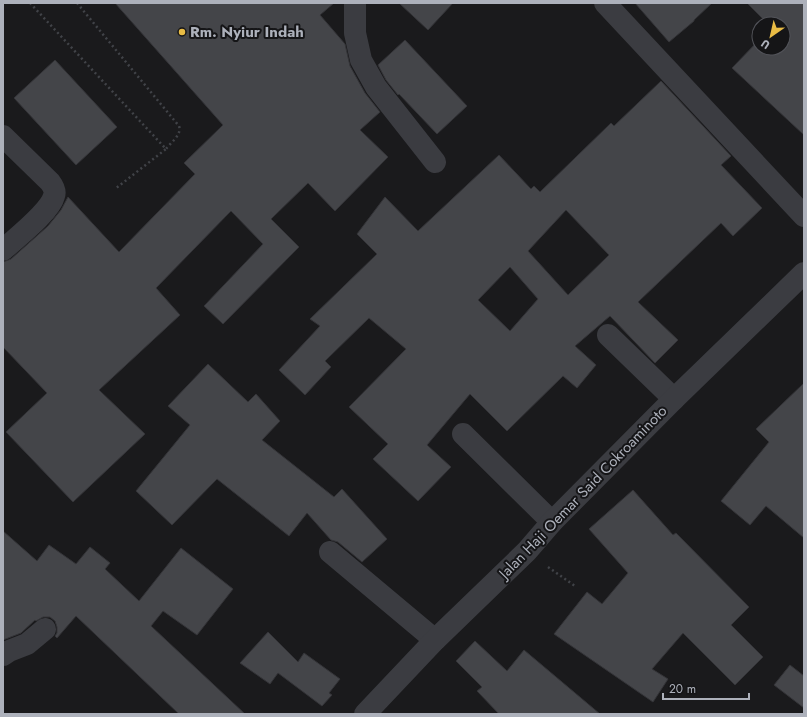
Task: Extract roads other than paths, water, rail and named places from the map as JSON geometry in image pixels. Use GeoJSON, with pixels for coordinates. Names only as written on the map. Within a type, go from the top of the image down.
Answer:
{"type":"FeatureCollection","features":[{"type":"Feature","properties":{"kind":"street"},"geometry":{"type":"LineString","coordinates":[[355,3],[355,33],[361,60],[376,87],[435,162]]}},
{"type":"Feature","properties":{"kind":"street"},"geometry":{"type":"LineString","coordinates":[[605,3],[799,210]]}},
{"type":"Feature","properties":{"kind":"street"},"geometry":{"type":"LineString","coordinates":[[3,136],[50,182],[54,189],[55,195],[50,205],[37,219],[3,250]]}},
{"type":"Feature","properties":{"kind":"street","name":"Jalan Haji Oemar Said Cokroaminoto"},"geometry":{"type":"LineString","coordinates":[[365,714],[436,640],[527,551],[552,522],[674,398],[804,273]]}},
{"type":"Feature","properties":{"kind":"street"},"geometry":{"type":"LineString","coordinates":[[608,335],[674,398]]}},
{"type":"Feature","properties":{"kind":"street"},"geometry":{"type":"LineString","coordinates":[[463,434],[552,522]]}},
{"type":"Feature","properties":{"kind":"street"},"geometry":{"type":"LineString","coordinates":[[330,552],[436,640]]}},
{"type":"Feature","properties":{"kind":"street"},"geometry":{"type":"LineString","coordinates":[[3,655],[27,644],[45,629]]}},
{"type":"Feature","properties":{"kind":"place","name":"Rm. Nyiur Indah"},"geometry":{"type":"Point","coordinates":[182,32]}}]}
